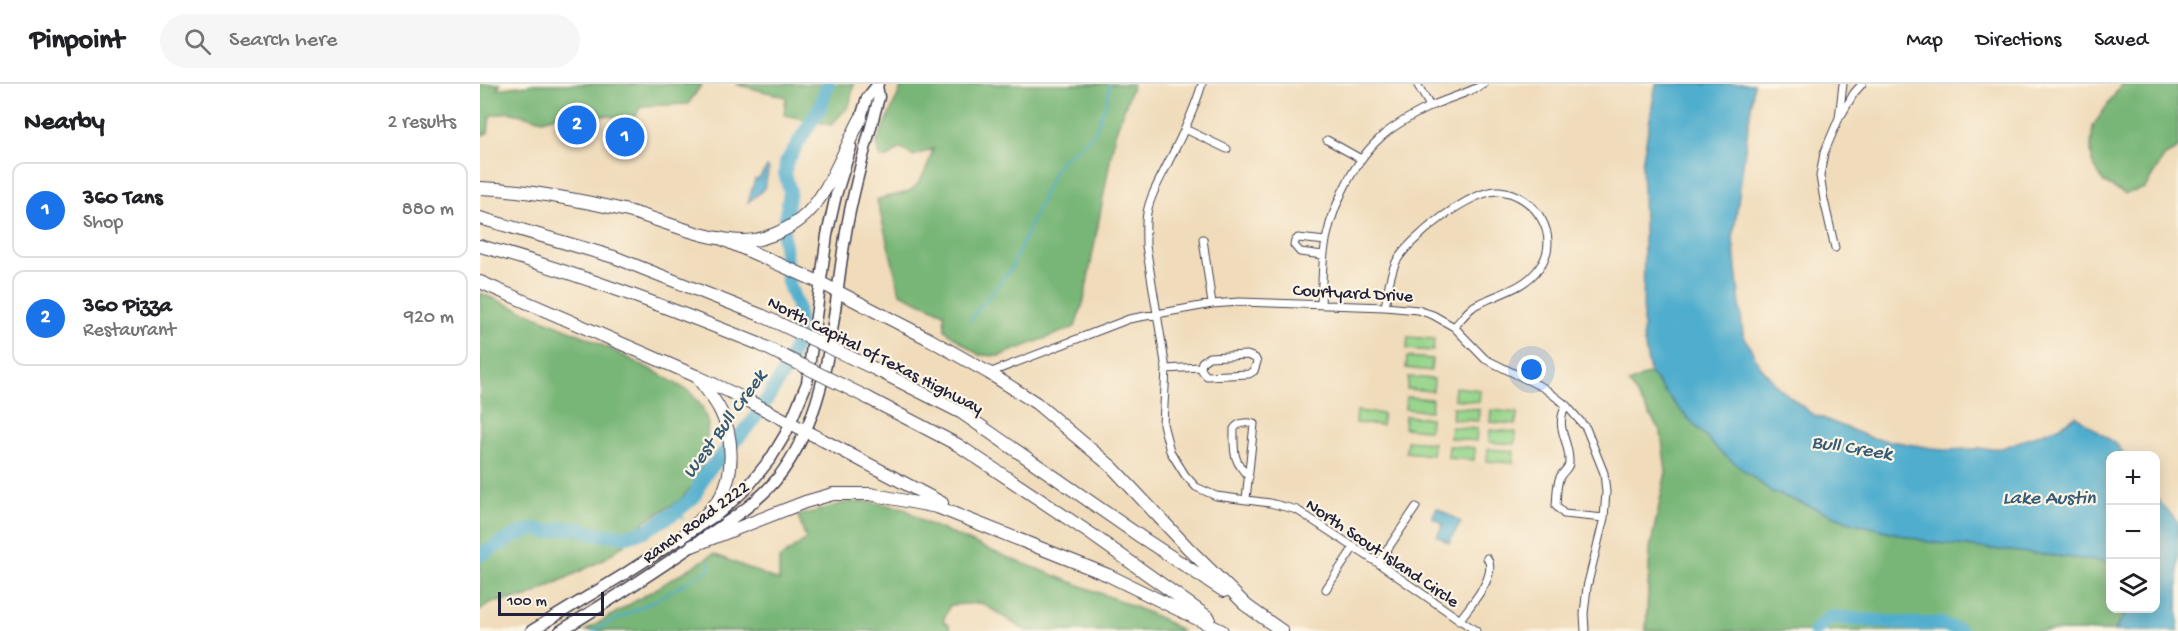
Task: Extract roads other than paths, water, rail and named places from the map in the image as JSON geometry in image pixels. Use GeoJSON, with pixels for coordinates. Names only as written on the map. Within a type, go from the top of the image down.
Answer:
{"type":"FeatureCollection","features":[{"type":"Feature","properties":{"kind":"highway"},"geometry":{"type":"LineString","coordinates":[[720,238],[744,241],[777,234],[802,219],[823,194],[861,118]]}},
{"type":"Feature","properties":{"kind":"highway"},"geometry":{"type":"LineString","coordinates":[[480,188],[552,196],[628,211],[720,238],[821,283],[929,339],[1036,403],[1112,467],[1189,549],[1248,607]]}},
{"type":"Feature","properties":{"kind":"highway","name":"North Capital of Texas Highway"},"geometry":{"type":"LineString","coordinates":[[480,218],[614,257],[763,316],[962,413],[1282,631]]}},
{"type":"Feature","properties":{"kind":"highway"},"geometry":{"type":"LineString","coordinates":[[480,246],[623,290],[759,344],[868,398],[958,445],[1091,534],[1227,631]]}},
{"type":"Feature","properties":{"kind":"highway"},"geometry":{"type":"LineString","coordinates":[[480,282],[745,399],[807,430],[985,527]]}},
{"type":"Feature","properties":{"kind":"highway"},"geometry":{"type":"LineString","coordinates":[[686,542],[720,498],[729,470],[731,454],[726,425],[721,412],[696,376]]}},
{"type":"Feature","properties":{"kind":"highway"},"geometry":{"type":"LineString","coordinates":[[686,542],[833,494],[870,494],[907,500],[937,507],[1108,575],[1222,631]]}},
{"type":"Feature","properties":{"kind":"main road"},"geometry":{"type":"LineString","coordinates":[[686,542],[746,489],[771,458],[807,383],[827,235],[836,195],[867,98],[877,85]]}},
{"type":"Feature","properties":{"kind":"main road","name":"Ranch Road 2222"},"geometry":{"type":"LineString","coordinates":[[531,631],[747,506],[775,481],[807,430],[819,400],[854,195],[879,97],[877,85]]}},
{"type":"Feature","properties":{"kind":"main road","name":"Ranch Road 2222"},"geometry":{"type":"LineString","coordinates":[[560,631],[622,594],[686,542]]}},
{"type":"Feature","properties":{"kind":"street","name":"North Scout Island Circle"},"geometry":{"type":"LineString","coordinates":[[1202,84],[1195,107],[1158,183],[1147,213],[1146,246],[1166,369],[1163,424],[1170,451],[1177,464],[1196,487],[1216,496],[1246,499],[1297,510],[1476,631]]}},
{"type":"Feature","properties":{"kind":"street"},"geometry":{"type":"LineString","coordinates":[[1417,84],[1430,106]]}},
{"type":"Feature","properties":{"kind":"street"},"geometry":{"type":"LineString","coordinates":[[1321,304],[1323,255],[1326,240],[1336,208],[1361,159],[1380,138],[1430,106],[1473,91],[1484,84]]}},
{"type":"Feature","properties":{"kind":"street"},"geometry":{"type":"LineString","coordinates":[[1839,118],[1843,84]]}},
{"type":"Feature","properties":{"kind":"street"},"geometry":{"type":"LineString","coordinates":[[1835,248],[1820,176],[1824,153],[1839,118],[1862,84]]}},
{"type":"Feature","properties":{"kind":"street"},"geometry":{"type":"LineString","coordinates":[[1185,129],[1227,149]]}},
{"type":"Feature","properties":{"kind":"street"},"geometry":{"type":"LineString","coordinates":[[1327,140],[1361,159]]}},
{"type":"Feature","properties":{"kind":"street"},"geometry":{"type":"LineString","coordinates":[[1385,307],[1390,277],[1397,261],[1409,244],[1422,232],[1481,195],[1497,191],[1515,194],[1525,199],[1536,209],[1544,222],[1547,233],[1547,252],[1541,266],[1530,279],[1518,287],[1473,306],[1454,327]]}},
{"type":"Feature","properties":{"kind":"street"},"geometry":{"type":"LineString","coordinates":[[1323,255],[1300,252],[1294,245],[1298,238],[1326,240]]}},
{"type":"Feature","properties":{"kind":"street"},"geometry":{"type":"LineString","coordinates":[[1203,239],[1212,304]]}},
{"type":"Feature","properties":{"kind":"street","name":"Courtyard Drive"},"geometry":{"type":"LineString","coordinates":[[989,373],[1129,319],[1157,312],[1212,304],[1239,302],[1385,307],[1418,310],[1433,315],[1454,327],[1485,359],[1544,388],[1566,405],[1586,428],[1604,474],[1606,492],[1604,518],[1587,587],[1585,631]]}},
{"type":"Feature","properties":{"kind":"street"},"geometry":{"type":"LineString","coordinates":[[1247,355],[1255,358],[1257,362],[1254,370],[1249,374],[1208,376],[1200,367],[1202,362],[1209,357],[1247,355]]}},
{"type":"Feature","properties":{"kind":"street"},"geometry":{"type":"LineString","coordinates":[[1166,369],[1200,367]]}},
{"type":"Feature","properties":{"kind":"street"},"geometry":{"type":"LineString","coordinates":[[1566,405],[1561,416],[1560,427],[1569,465],[1560,476],[1556,506],[1564,514],[1604,518]]}},
{"type":"Feature","properties":{"kind":"street"},"geometry":{"type":"LineString","coordinates":[[1246,499],[1249,477],[1254,424],[1250,423],[1241,424],[1234,429],[1234,457],[1249,477]]}},
{"type":"Feature","properties":{"kind":"street"},"geometry":{"type":"LineString","coordinates":[[1378,563],[1416,507]]}},
{"type":"Feature","properties":{"kind":"street"},"geometry":{"type":"LineString","coordinates":[[1326,590],[1354,547]]}},
{"type":"Feature","properties":{"kind":"street"},"geometry":{"type":"LineString","coordinates":[[1458,621],[1489,578],[1491,563],[1487,558]]}},
{"type":"Feature","properties":{"kind":"water","name":"Lake Austin"},"geometry":{"type":"Polygon","coordinates":[[[1656,84],[1754,84],[1733,239],[1743,334],[1760,366],[1778,387],[1812,414],[1872,438],[1944,450],[2002,448],[2061,426],[2076,416],[2117,445],[2122,451],[2106,451],[2106,562],[1929,542],[1851,522],[1772,492],[1719,451],[1674,403],[1650,373],[1643,337],[1642,164],[1656,84]]]}},
{"type":"Feature","properties":{"kind":"water"},"geometry":{"type":"Polygon","coordinates":[[[767,167],[769,168],[764,189],[748,202],[755,179],[758,180],[767,167]]]}},
{"type":"Feature","properties":{"kind":"water"},"geometry":{"type":"Polygon","coordinates":[[[2160,502],[2178,522],[2178,631],[2114,631],[2126,613],[2160,613],[2160,502]]]}},
{"type":"Feature","properties":{"kind":"water"},"geometry":{"type":"Polygon","coordinates":[[[1437,508],[1461,522],[1449,543],[1437,536],[1443,524],[1432,517],[1437,508]]]}},
{"type":"Feature","properties":{"kind":"waterway","name":"West Bull Creek"},"geometry":{"type":"LineString","coordinates":[[480,555],[518,534],[535,529],[548,532],[563,528],[582,529],[595,534],[627,536],[645,531],[676,512],[694,497],[705,474],[753,421],[786,369],[795,346],[797,306],[788,282],[783,235],[790,191],[785,174],[786,163],[820,107],[828,84]]}},
{"type":"Feature","properties":{"kind":"waterway"},"geometry":{"type":"LineString","coordinates":[[970,320],[1011,269],[1058,163],[1094,134],[1108,97],[1109,84]]}},
{"type":"Feature","properties":{"kind":"waterway"},"geometry":{"type":"LineString","coordinates":[[678,510],[684,519]]}},
{"type":"Feature","properties":{"kind":"waterway"},"geometry":{"type":"LineString","coordinates":[[593,631],[652,602],[710,569],[709,561]]}},
{"type":"Feature","properties":{"kind":"waterway"},"geometry":{"type":"LineString","coordinates":[[1815,631],[1830,617],[1911,624],[1941,624],[1961,631]]}},
{"type":"Feature","properties":{"kind":"place","name":"360 Pizza"},"geometry":{"type":"Point","coordinates":[577,125]}},
{"type":"Feature","properties":{"kind":"place","name":"360 Tans"},"geometry":{"type":"Point","coordinates":[625,137]}},
{"type":"Feature","properties":{"kind":"water label","name":"Bull Creek"},"geometry":{"type":"Point","coordinates":[1852,446]}}]}
